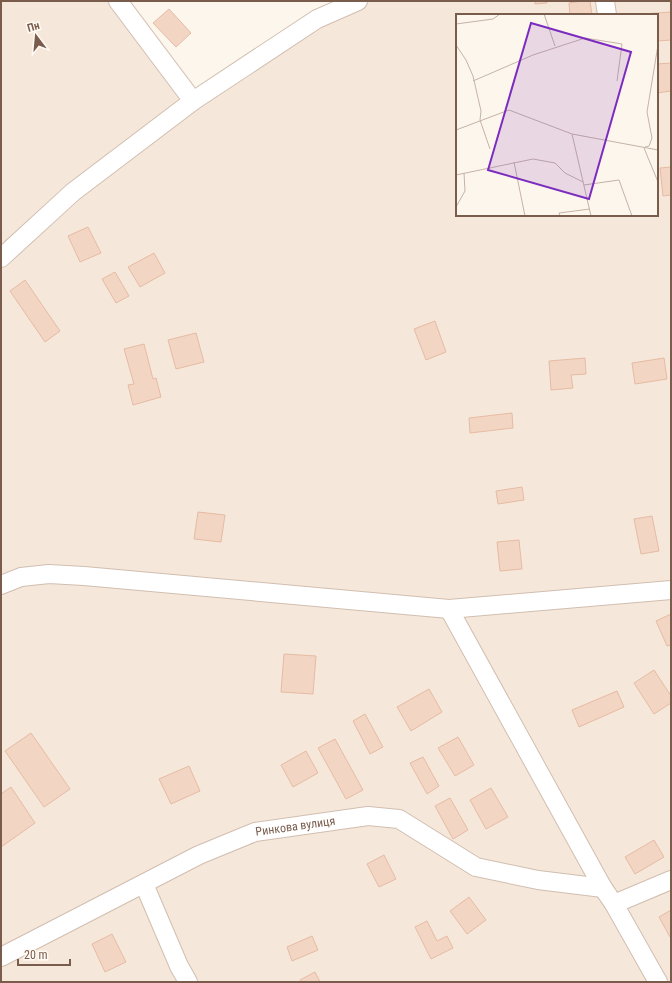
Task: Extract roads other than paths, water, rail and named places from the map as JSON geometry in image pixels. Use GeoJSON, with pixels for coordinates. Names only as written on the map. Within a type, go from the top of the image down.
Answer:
{"type":"FeatureCollection","features":[{"type":"Feature","properties":{"kind":"street"},"geometry":{"type":"LineString","coordinates":[[118,1],[193,101]]}},
{"type":"Feature","properties":{"kind":"street"},"geometry":{"type":"LineString","coordinates":[[1,258],[72,192],[193,101],[317,19],[358,1]]}},
{"type":"Feature","properties":{"kind":"street"},"geometry":{"type":"LineString","coordinates":[[605,1],[607,14]]}},
{"type":"Feature","properties":{"kind":"street"},"geometry":{"type":"LineString","coordinates":[[1,586],[21,577],[49,574],[449,610],[671,590]]}},
{"type":"Feature","properties":{"kind":"street"},"geometry":{"type":"LineString","coordinates":[[449,610],[603,888],[614,904],[658,982]]}},
{"type":"Feature","properties":{"kind":"street","name":"Ринкова вулиця"},"geometry":{"type":"LineString","coordinates":[[1,957],[199,855],[254,832],[368,816],[399,819],[476,867],[538,880],[603,888]]}},
{"type":"Feature","properties":{"kind":"street"},"geometry":{"type":"LineString","coordinates":[[614,904],[671,880]]}},
{"type":"Feature","properties":{"kind":"street"},"geometry":{"type":"LineString","coordinates":[[144,884],[179,966],[188,982]]}}]}
